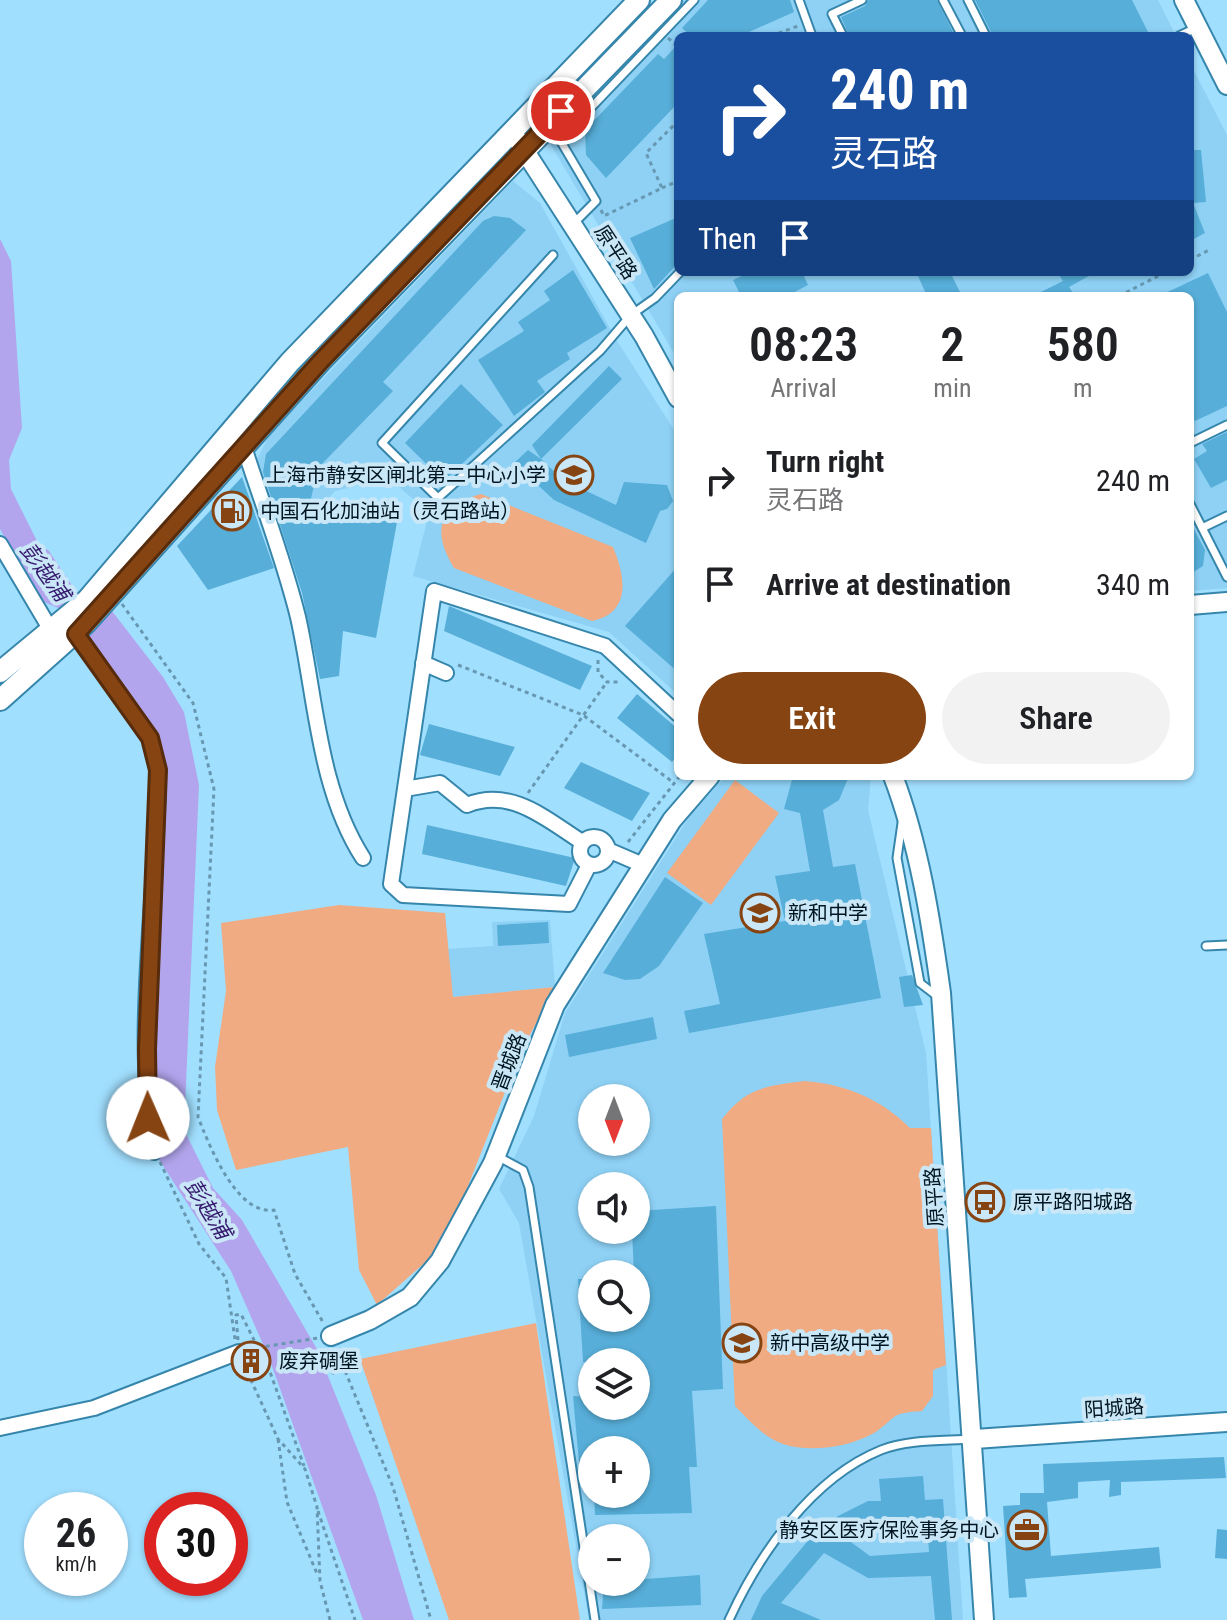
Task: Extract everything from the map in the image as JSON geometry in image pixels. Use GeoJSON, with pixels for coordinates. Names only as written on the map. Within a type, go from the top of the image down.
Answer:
{"type":"FeatureCollection","features":[{"type":"Feature","properties":{"kind":"main road"},"geometry":{"type":"LineString","coordinates":[[106,590],[290,362],[639,0]]}},
{"type":"Feature","properties":{"kind":"main road"},"geometry":{"type":"LineString","coordinates":[[0,700],[244,447],[320,362],[671,0]]}},
{"type":"Feature","properties":{"kind":"main road"},"geometry":{"type":"LineString","coordinates":[[0,672],[66,632]]}},
{"type":"Feature","properties":{"kind":"street"},"geometry":{"type":"LineString","coordinates":[[1184,0],[1227,85]]}},
{"type":"Feature","properties":{"kind":"street","name":"原平路"},"geometry":{"type":"LineString","coordinates":[[512,131],[631,315],[674,391]]}},
{"type":"Feature","properties":{"kind":"street"},"geometry":{"type":"LineString","coordinates":[[244,447],[297,615],[326,763],[344,829],[363,858]]}},
{"type":"Feature","properties":{"kind":"street"},"geometry":{"type":"LineString","coordinates":[[0,544],[150,738],[158,770],[147,1049],[148,1118],[154,1152]]}},
{"type":"Feature","properties":{"kind":"street"},"geometry":{"type":"LineString","coordinates":[[589,865],[569,904],[403,895],[391,884],[434,591],[605,646],[636,684],[674,711]]}},
{"type":"Feature","properties":{"kind":"street"},"geometry":{"type":"LineString","coordinates":[[1194,605],[1227,602]]}},
{"type":"Feature","properties":{"kind":"street"},"geometry":{"type":"LineString","coordinates":[[423,663],[450,668]]}},
{"type":"Feature","properties":{"kind":"street","name":"晋城路"},"geometry":{"type":"LineString","coordinates":[[325,1337],[370,1320],[410,1297],[440,1261],[496,1156],[555,1005],[672,820],[707,780]]}},
{"type":"Feature","properties":{"kind":"street","name":"原平路"},"geometry":{"type":"LineString","coordinates":[[895,780],[904,805],[933,935],[942,1000],[975,1439],[984,1620]]}},
{"type":"Feature","properties":{"kind":"street"},"geometry":{"type":"LineString","coordinates":[[405,789],[440,783],[467,805],[485,798],[521,803],[582,842]]}},
{"type":"Feature","properties":{"kind":"street"},"geometry":{"type":"LineString","coordinates":[[582,842],[596,836],[613,852],[643,865]]}},
{"type":"Feature","properties":{"kind":"street"},"geometry":{"type":"LineString","coordinates":[[582,842],[583,859],[589,865],[600,865],[613,852]]}},
{"type":"Feature","properties":{"kind":"street"},"geometry":{"type":"LineString","coordinates":[[0,1428],[94,1408],[239,1352]]}},
{"type":"Feature","properties":{"kind":"street","name":"阳城路"},"geometry":{"type":"LineString","coordinates":[[975,1439],[1227,1422]]}},
{"type":"Feature","properties":{"kind":"lane"},"geometry":{"type":"LineString","coordinates":[[573,225],[596,201],[560,140],[694,0]]}},
{"type":"Feature","properties":{"kind":"lane"},"geometry":{"type":"LineString","coordinates":[[799,0],[810,32]]}},
{"type":"Feature","properties":{"kind":"lane"},"geometry":{"type":"LineString","coordinates":[[841,32],[832,14],[862,0]]}},
{"type":"Feature","properties":{"kind":"lane"},"geometry":{"type":"LineString","coordinates":[[943,0],[960,32]]}},
{"type":"Feature","properties":{"kind":"lane"},"geometry":{"type":"LineString","coordinates":[[968,0],[984,32]]}},
{"type":"Feature","properties":{"kind":"lane"},"geometry":{"type":"LineString","coordinates":[[1187,32],[1198,27]]}},
{"type":"Feature","properties":{"kind":"lane"},"geometry":{"type":"LineString","coordinates":[[553,255],[382,443],[438,498],[600,351],[631,315],[655,298],[676,276]]}},
{"type":"Feature","properties":{"kind":"lane"},"geometry":{"type":"LineString","coordinates":[[1194,441],[1227,425]]}},
{"type":"Feature","properties":{"kind":"lane"},"geometry":{"type":"LineString","coordinates":[[1194,512],[1227,577]]}},
{"type":"Feature","properties":{"kind":"lane"},"geometry":{"type":"LineString","coordinates":[[1202,528],[1227,516]]}},
{"type":"Feature","properties":{"kind":"lane"},"geometry":{"type":"LineString","coordinates":[[1206,946],[1227,945]]}},
{"type":"Feature","properties":{"kind":"lane"},"geometry":{"type":"LineString","coordinates":[[496,1156],[523,1170],[529,1187],[595,1620]]}},
{"type":"Feature","properties":{"kind":"lane"},"geometry":{"type":"LineString","coordinates":[[729,1620],[746,1585],[783,1533],[822,1488],[854,1463],[884,1448],[975,1439]]}},
{"type":"Feature","properties":{"kind":"path"},"geometry":{"type":"LineString","coordinates":[[782,32],[807,23]]}},
{"type":"Feature","properties":{"kind":"path"},"geometry":{"type":"LineString","coordinates":[[662,188],[646,153],[674,125]]}},
{"type":"Feature","properties":{"kind":"path"},"geometry":{"type":"LineString","coordinates":[[596,201],[604,216],[674,183]]}},
{"type":"Feature","properties":{"kind":"path"},"geometry":{"type":"LineString","coordinates":[[1194,258],[1209,250]]}},
{"type":"Feature","properties":{"kind":"path"},"geometry":{"type":"LineString","coordinates":[[1127,292],[1158,276]]}},
{"type":"Feature","properties":{"kind":"path"},"geometry":{"type":"LineString","coordinates":[[106,590],[193,703],[214,789],[198,1117],[215,1163],[252,1206],[263,1212],[274,1210],[295,1274],[325,1337],[345,1370],[393,1487],[431,1620]]}},
{"type":"Feature","properties":{"kind":"path"},"geometry":{"type":"LineString","coordinates":[[450,668],[583,715],[674,783]]}},
{"type":"Feature","properties":{"kind":"path"},"geometry":{"type":"LineString","coordinates":[[521,803],[607,682]]}},
{"type":"Feature","properties":{"kind":"path"},"geometry":{"type":"LineString","coordinates":[[613,852],[677,780]]}},
{"type":"Feature","properties":{"kind":"path"},"geometry":{"type":"LineString","coordinates":[[154,1152],[199,1244],[226,1278],[232,1304],[230,1326],[247,1374],[278,1439],[305,1469]]}},
{"type":"Feature","properties":{"kind":"path"},"geometry":{"type":"LineString","coordinates":[[239,1352],[236,1315],[241,1314],[258,1348],[325,1337]]}},
{"type":"Feature","properties":{"kind":"path"},"geometry":{"type":"LineString","coordinates":[[325,1337],[333,1373],[345,1370]]}},
{"type":"Feature","properties":{"kind":"path"},"geometry":{"type":"LineString","coordinates":[[247,1374],[270,1372],[355,1620]]}},
{"type":"Feature","properties":{"kind":"path"},"geometry":{"type":"LineString","coordinates":[[278,1439],[287,1502],[320,1581],[330,1620]]}},
{"type":"Feature","properties":{"kind":"path"},"geometry":{"type":"LineString","coordinates":[[317,1507],[320,1581]]}},
{"type":"Feature","properties":{"kind":"shaded area"},"geometry":{"type":"Polygon","coordinates":[[[684,0],[1158,0],[1174,32],[674,32],[674,276],[1194,276],[1194,71],[1227,135],[1227,588],[1194,591],[1194,292],[674,292],[674,353],[548,140],[684,0]]]}},
{"type":"Feature","properties":{"kind":"shaded area"},"geometry":{"type":"Polygon","coordinates":[[[513,181],[540,203],[617,341],[674,430],[674,691],[609,632],[413,576],[429,513],[399,487],[368,483],[335,491],[320,508],[271,519],[256,461],[270,434],[513,181]]]}},
{"type":"Feature","properties":{"kind":"shaded area"},"geometry":{"type":"Polygon","coordinates":[[[481,494],[613,547],[622,582],[622,593],[614,610],[592,621],[454,568],[443,543],[443,522],[455,506],[481,494]]]}},
{"type":"Feature","properties":{"kind":"shaded area","name":"新中高级中学"},"geometry":{"type":"Polygon","coordinates":[[[722,780],[871,780],[868,810],[926,1053],[963,1620],[589,1620],[585,1596],[650,1596],[650,1524],[578,1524],[578,1558],[519,1223],[499,1189],[534,1116],[565,1013],[689,817],[722,780]]]}},
{"type":"Feature","properties":{"kind":"shaded area"},"geometry":{"type":"Polygon","coordinates":[[[735,780],[779,813],[711,905],[667,873],[735,780]]]}},
{"type":"Feature","properties":{"kind":"shaded area"},"geometry":{"type":"Polygon","coordinates":[[[339,905],[445,913],[453,997],[555,987],[521,1052],[464,1196],[429,1259],[377,1305],[359,1270],[348,1147],[236,1170],[217,1110],[215,1067],[226,991],[221,923],[339,905]]]}},
{"type":"Feature","properties":{"kind":"shaded area"},"geometry":{"type":"Polygon","coordinates":[[[550,920],[555,987],[453,997],[447,949],[493,946],[492,922],[550,920]]]}},
{"type":"Feature","properties":{"kind":"shaded area"},"geometry":{"type":"Polygon","coordinates":[[[805,1081],[862,1095],[887,1109],[910,1128],[931,1128],[946,1365],[933,1370],[933,1396],[922,1411],[899,1415],[874,1433],[853,1442],[817,1448],[794,1447],[769,1438],[735,1406],[722,1119],[749,1094],[805,1081]]]}},
{"type":"Feature","properties":{"kind":"shaded area"},"geometry":{"type":"Polygon","coordinates":[[[536,1323],[580,1620],[449,1620],[360,1359],[536,1323]]]}},
{"type":"Feature","properties":{"kind":"water","name":"彭越浦"},"geometry":{"type":"Polygon","coordinates":[[[0,239],[11,261],[22,428],[9,460],[11,489],[38,543],[49,551],[77,593],[112,611],[163,677],[184,712],[199,785],[184,1130],[213,1188],[242,1220],[317,1349],[376,1495],[414,1620],[363,1620],[269,1358],[231,1271],[154,1152],[158,770],[150,737],[61,609],[39,600],[0,529],[0,239]]]}},
{"type":"Feature","properties":{"kind":"building"},"geometry":{"type":"Polygon","coordinates":[[[708,0],[790,0],[794,12],[749,32],[686,32],[682,28],[708,0]]]}},
{"type":"Feature","properties":{"kind":"building"},"geometry":{"type":"Polygon","coordinates":[[[868,0],[937,0],[953,32],[847,32],[841,17],[865,6],[868,0]]]}},
{"type":"Feature","properties":{"kind":"building"},"geometry":{"type":"Polygon","coordinates":[[[975,0],[1132,0],[1148,32],[991,32],[975,0]]]}},
{"type":"Feature","properties":{"kind":"building"},"geometry":{"type":"Polygon","coordinates":[[[674,48],[674,107],[606,178],[586,155],[585,130],[658,54],[664,59],[674,48]]]}},
{"type":"Feature","properties":{"kind":"building"},"geometry":{"type":"Polygon","coordinates":[[[1194,150],[1201,150],[1206,202],[1194,203],[1194,150]]]}},
{"type":"Feature","properties":{"kind":"building"},"geometry":{"type":"Polygon","coordinates":[[[1194,206],[1205,233],[1194,239],[1194,206]]]}},
{"type":"Feature","properties":{"kind":"building"},"geometry":{"type":"Polygon","coordinates":[[[494,216],[510,218],[526,230],[383,382],[393,391],[318,468],[309,507],[397,522],[376,638],[343,631],[339,676],[320,679],[302,593],[263,472],[266,454],[483,221],[494,216]]]}},
{"type":"Feature","properties":{"kind":"building"},"geometry":{"type":"Polygon","coordinates":[[[674,219],[674,267],[654,289],[630,238],[674,219]]]}},
{"type":"Feature","properties":{"kind":"building"},"geometry":{"type":"Polygon","coordinates":[[[573,270],[607,328],[567,353],[570,359],[537,381],[545,392],[514,416],[478,360],[524,331],[518,322],[550,300],[544,291],[573,270]]]}},
{"type":"Feature","properties":{"kind":"building"},"geometry":{"type":"Polygon","coordinates":[[[1208,273],[1227,312],[1227,406],[1195,421],[1194,292],[1168,292],[1208,273]]]}},
{"type":"Feature","properties":{"kind":"building"},"geometry":{"type":"Polygon","coordinates":[[[742,276],[804,276],[808,285],[795,292],[739,292],[733,280],[742,276]]]}},
{"type":"Feature","properties":{"kind":"building"},"geometry":{"type":"Polygon","coordinates":[[[918,276],[952,276],[960,292],[925,292],[918,276]]]}},
{"type":"Feature","properties":{"kind":"building"},"geometry":{"type":"Polygon","coordinates":[[[1060,276],[1089,276],[1069,287],[1072,292],[1041,292],[1063,281],[1060,276]]]}},
{"type":"Feature","properties":{"kind":"building"},"geometry":{"type":"Polygon","coordinates":[[[609,366],[622,379],[541,459],[532,445],[609,366]]]}},
{"type":"Feature","properties":{"kind":"building"},"geometry":{"type":"Polygon","coordinates":[[[461,384],[503,425],[444,481],[405,443],[461,384]]]}},
{"type":"Feature","properties":{"kind":"building"},"geometry":{"type":"Polygon","coordinates":[[[1227,432],[1227,480],[1211,488],[1194,459],[1207,451],[1202,444],[1227,432]]]}},
{"type":"Feature","properties":{"kind":"building"},"geometry":{"type":"Polygon","coordinates":[[[528,450],[563,480],[616,505],[624,482],[667,485],[673,501],[667,509],[660,511],[646,543],[554,500],[514,463],[528,450]]]}},
{"type":"Feature","properties":{"kind":"building","name":"中国石化加油站（灵石路站）"},"geometry":{"type":"Polygon","coordinates":[[[242,477],[274,568],[208,590],[177,546],[242,477]]]}},
{"type":"Feature","properties":{"kind":"building"},"geometry":{"type":"Polygon","coordinates":[[[1194,529],[1205,550],[1203,566],[1194,572],[1194,529]]]}},
{"type":"Feature","properties":{"kind":"building"},"geometry":{"type":"Polygon","coordinates":[[[674,571],[674,669],[625,626],[674,571]]]}},
{"type":"Feature","properties":{"kind":"building"},"geometry":{"type":"Polygon","coordinates":[[[449,606],[592,666],[580,690],[444,631],[449,606]]]}},
{"type":"Feature","properties":{"kind":"building"},"geometry":{"type":"Polygon","coordinates":[[[637,694],[674,726],[672,762],[617,718],[637,694]]]}},
{"type":"Feature","properties":{"kind":"building"},"geometry":{"type":"Polygon","coordinates":[[[429,724],[515,747],[500,776],[420,755],[429,724]]]}},
{"type":"Feature","properties":{"kind":"building"},"geometry":{"type":"Polygon","coordinates":[[[581,762],[650,793],[632,821],[564,788],[581,762]]]}},
{"type":"Feature","properties":{"kind":"building"},"geometry":{"type":"Polygon","coordinates":[[[792,780],[847,780],[839,800],[823,810],[833,867],[855,864],[881,998],[689,1033],[684,1011],[720,1004],[704,934],[785,921],[775,876],[810,871],[800,813],[784,809],[792,780]]]}},
{"type":"Feature","properties":{"kind":"building"},"geometry":{"type":"Polygon","coordinates":[[[427,825],[575,858],[566,886],[422,854],[427,825]]]}},
{"type":"Feature","properties":{"kind":"building"},"geometry":{"type":"Polygon","coordinates":[[[665,877],[703,903],[659,966],[640,979],[625,980],[603,973],[665,877]]]}},
{"type":"Feature","properties":{"kind":"building"},"geometry":{"type":"Polygon","coordinates":[[[548,922],[549,943],[498,946],[497,925],[548,922]]]}},
{"type":"Feature","properties":{"kind":"building"},"geometry":{"type":"Polygon","coordinates":[[[912,975],[923,1005],[904,1007],[899,977],[912,975]]]}},
{"type":"Feature","properties":{"kind":"building"},"geometry":{"type":"Polygon","coordinates":[[[653,1017],[657,1039],[569,1057],[565,1035],[653,1017]]]}},
{"type":"Feature","properties":{"kind":"building"},"geometry":{"type":"Polygon","coordinates":[[[716,1206],[723,1389],[692,1391],[697,1467],[689,1467],[692,1513],[595,1515],[595,1508],[650,1508],[650,1436],[578,1436],[578,1451],[573,1396],[578,1396],[578,1420],[650,1420],[650,1348],[582,1348],[581,1332],[650,1332],[650,1260],[633,1260],[633,1244],[650,1244],[650,1210],[716,1206]]]}},
{"type":"Feature","properties":{"kind":"building"},"geometry":{"type":"Polygon","coordinates":[[[1224,1457],[1226,1478],[1121,1482],[1121,1495],[1109,1497],[1110,1480],[1078,1482],[1078,1498],[1047,1502],[1051,1556],[1159,1547],[1161,1568],[1025,1579],[1027,1597],[1009,1598],[1003,1506],[1020,1505],[1020,1493],[1044,1493],[1043,1464],[1224,1457]]]}},
{"type":"Feature","properties":{"kind":"building"},"geometry":{"type":"Polygon","coordinates":[[[923,1476],[925,1500],[943,1499],[952,1620],[935,1620],[931,1576],[868,1578],[824,1553],[781,1603],[821,1620],[751,1620],[762,1596],[806,1543],[838,1516],[868,1501],[881,1501],[879,1479],[923,1476]],[[927,1519],[877,1521],[844,1537],[870,1556],[929,1552],[927,1519]]]}},
{"type":"Feature","properties":{"kind":"building"},"geometry":{"type":"Polygon","coordinates":[[[1217,1529],[1227,1530],[1227,1559],[1215,1558],[1217,1529]]]}},
{"type":"Feature","properties":{"kind":"building"},"geometry":{"type":"Polygon","coordinates":[[[700,1575],[701,1605],[602,1609],[603,1596],[650,1596],[650,1579],[700,1575]]]}},
{"type":"Feature","properties":{"kind":"place","name":"上海市静安区闸北第二中心小学"},"geometry":{"type":"Point","coordinates":[574,475]}},
{"type":"Feature","properties":{"kind":"place","name":"中国石化加油站（灵石路站）"},"geometry":{"type":"Point","coordinates":[232,511]}},
{"type":"Feature","properties":{"kind":"place","name":"新和中学"},"geometry":{"type":"Point","coordinates":[760,913]}},
{"type":"Feature","properties":{"kind":"place","name":"原平路阳城路"},"geometry":{"type":"Point","coordinates":[985,1202]}},
{"type":"Feature","properties":{"kind":"place","name":"新中高级中学"},"geometry":{"type":"Point","coordinates":[742,1343]}},
{"type":"Feature","properties":{"kind":"place","name":"废弃碉堡"},"geometry":{"type":"Point","coordinates":[251,1361]}},
{"type":"Feature","properties":{"kind":"place","name":"静安区医疗保险事务中心"},"geometry":{"type":"Point","coordinates":[1027,1530]}},
{"type":"Feature","properties":{"kind":"route"},"geometry":{"type":"LineString","coordinates":[[148,1118],[147,1049],[158,770],[150,738],[76,634],[320,362],[561,111]]}}]}
